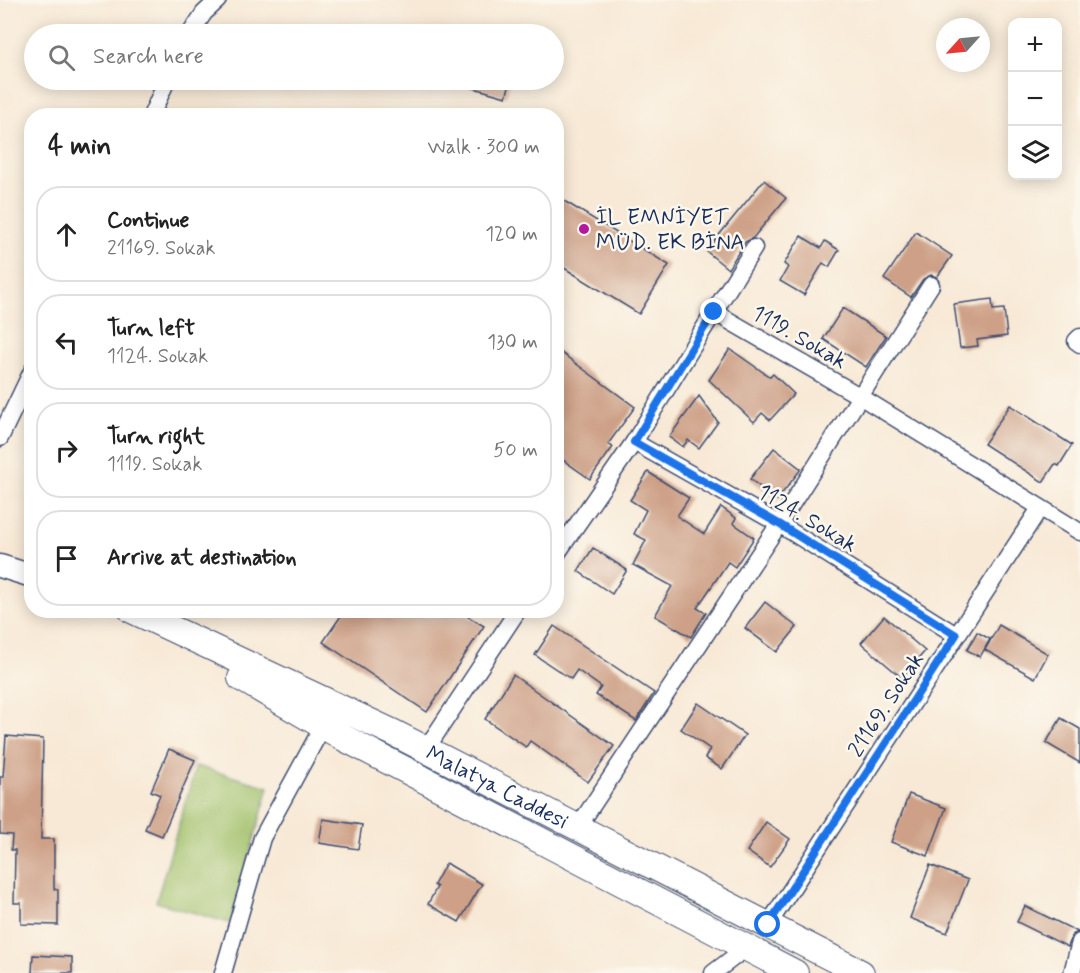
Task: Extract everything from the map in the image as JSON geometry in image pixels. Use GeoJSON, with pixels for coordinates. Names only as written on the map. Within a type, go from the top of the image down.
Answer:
{"type":"FeatureCollection","features":[{"type":"Feature","properties":{"kind":"main road"},"geometry":{"type":"LineString","coordinates":[[0,566],[24,574]]}},
{"type":"Feature","properties":{"kind":"main road","name":"Malatya Caddesi"},"geometry":{"type":"LineString","coordinates":[[143,618],[323,726],[795,973]]}},
{"type":"Feature","properties":{"kind":"main road","name":"Malatya Caddesi"},"geometry":{"type":"LineString","coordinates":[[147,618],[426,749],[861,973]]}},
{"type":"Feature","properties":{"kind":"street"},"geometry":{"type":"LineString","coordinates":[[197,24],[204,13],[218,0]]}},
{"type":"Feature","properties":{"kind":"street"},"geometry":{"type":"LineString","coordinates":[[155,108],[163,90]]}},
{"type":"Feature","properties":{"kind":"street"},"geometry":{"type":"LineString","coordinates":[[564,543],[634,442],[754,248]]}},
{"type":"Feature","properties":{"kind":"street"},"geometry":{"type":"LineString","coordinates":[[578,827],[779,524],[931,285]]}},
{"type":"Feature","properties":{"kind":"street","name":"1119. Sokak"},"geometry":{"type":"LineString","coordinates":[[714,312],[861,397],[1079,531]]}},
{"type":"Feature","properties":{"kind":"street"},"geometry":{"type":"LineString","coordinates":[[1080,337],[1076,341],[1080,344]]}},
{"type":"Feature","properties":{"kind":"street"},"geometry":{"type":"LineString","coordinates":[[0,438],[24,388]]}},
{"type":"Feature","properties":{"kind":"street","name":"1124. Sokak"},"geometry":{"type":"LineString","coordinates":[[634,442],[779,524],[956,635]]}},
{"type":"Feature","properties":{"kind":"street","name":"21169. Sokak"},"geometry":{"type":"LineString","coordinates":[[768,925],[1040,508]]}},
{"type":"Feature","properties":{"kind":"street"},"geometry":{"type":"LineString","coordinates":[[426,749],[513,618]]}},
{"type":"Feature","properties":{"kind":"street"},"geometry":{"type":"LineString","coordinates":[[223,973],[262,838],[323,726]]}},
{"type":"Feature","properties":{"kind":"street"},"geometry":{"type":"LineString","coordinates":[[1072,973],[1080,942]]}},
{"type":"Feature","properties":{"kind":"street"},"geometry":{"type":"LineString","coordinates":[[713,973],[746,948]]}},
{"type":"Feature","properties":{"kind":"green space"},"geometry":{"type":"Polygon","coordinates":[[[196,766],[269,787],[230,923],[156,902],[196,766]]]}},
{"type":"Feature","properties":{"kind":"building"},"geometry":{"type":"Polygon","coordinates":[[[481,90],[508,90],[506,97],[481,90]]]}},
{"type":"Feature","properties":{"kind":"building"},"geometry":{"type":"Polygon","coordinates":[[[764,180],[786,198],[753,238],[745,242],[728,269],[706,251],[764,180]]]}},
{"type":"Feature","properties":{"kind":"building","name":"İL EMNİYET MÜD. EK BİNA"},"geometry":{"type":"Polygon","coordinates":[[[564,201],[669,265],[639,314],[564,268],[564,201]]]}},
{"type":"Feature","properties":{"kind":"building"},"geometry":{"type":"Polygon","coordinates":[[[916,232],[952,256],[937,277],[931,275],[923,279],[911,297],[884,279],[916,232]]]}},
{"type":"Feature","properties":{"kind":"building"},"geometry":{"type":"Polygon","coordinates":[[[801,236],[821,248],[825,241],[839,250],[829,267],[823,263],[804,295],[780,281],[788,267],[784,264],[801,236]]]}},
{"type":"Feature","properties":{"kind":"building"},"geometry":{"type":"Polygon","coordinates":[[[992,299],[993,310],[1004,309],[1007,336],[977,340],[978,346],[960,348],[954,304],[992,299]]]}},
{"type":"Feature","properties":{"kind":"building"},"geometry":{"type":"Polygon","coordinates":[[[843,308],[886,336],[866,367],[823,339],[843,308]]]}},
{"type":"Feature","properties":{"kind":"building"},"geometry":{"type":"Polygon","coordinates":[[[730,349],[770,377],[773,374],[794,394],[770,420],[762,413],[754,422],[709,380],[730,349]]]}},
{"type":"Feature","properties":{"kind":"building"},"geometry":{"type":"Polygon","coordinates":[[[564,355],[635,407],[608,444],[613,447],[590,479],[564,461],[564,355]]]}},
{"type":"Feature","properties":{"kind":"building"},"geometry":{"type":"Polygon","coordinates":[[[699,396],[718,422],[699,448],[688,440],[683,447],[669,437],[699,396]]]}},
{"type":"Feature","properties":{"kind":"building"},"geometry":{"type":"Polygon","coordinates":[[[1010,405],[1072,445],[1059,466],[1055,464],[1043,482],[984,444],[1010,405]]]}},
{"type":"Feature","properties":{"kind":"building"},"geometry":{"type":"Polygon","coordinates":[[[774,448],[801,469],[777,500],[750,479],[774,448]]]}},
{"type":"Feature","properties":{"kind":"building"},"geometry":{"type":"Polygon","coordinates":[[[648,472],[689,498],[677,516],[704,534],[721,507],[736,518],[733,523],[754,538],[735,567],[728,562],[697,608],[706,613],[691,637],[655,616],[672,586],[633,565],[646,540],[634,534],[646,510],[630,500],[648,472]]]}},
{"type":"Feature","properties":{"kind":"building"},"geometry":{"type":"Polygon","coordinates":[[[593,548],[627,570],[612,594],[578,571],[593,548]]]}},
{"type":"Feature","properties":{"kind":"building"},"geometry":{"type":"Polygon","coordinates":[[[765,602],[797,627],[777,652],[745,628],[765,602]]]}},
{"type":"Feature","properties":{"kind":"building"},"geometry":{"type":"Polygon","coordinates":[[[884,616],[925,651],[902,678],[861,643],[884,616]]]}},
{"type":"Feature","properties":{"kind":"building"},"geometry":{"type":"Polygon","coordinates":[[[340,618],[470,618],[484,626],[427,712],[323,642],[340,618]]]}},
{"type":"Feature","properties":{"kind":"building"},"geometry":{"type":"Polygon","coordinates":[[[999,625],[1048,654],[1035,678],[985,650],[999,625]]]}},
{"type":"Feature","properties":{"kind":"building"},"geometry":{"type":"Polygon","coordinates":[[[554,626],[654,693],[636,721],[596,695],[601,687],[577,670],[571,679],[535,655],[554,626]]]}},
{"type":"Feature","properties":{"kind":"building"},"geometry":{"type":"Polygon","coordinates":[[[977,632],[990,639],[980,657],[967,650],[977,632]]]}},
{"type":"Feature","properties":{"kind":"building"},"geometry":{"type":"Polygon","coordinates":[[[513,675],[614,746],[588,782],[530,741],[526,747],[485,719],[513,675]]]}},
{"type":"Feature","properties":{"kind":"building"},"geometry":{"type":"Polygon","coordinates":[[[698,703],[745,735],[722,769],[705,758],[710,749],[681,729],[698,703]]]}},
{"type":"Feature","properties":{"kind":"building"},"geometry":{"type":"Polygon","coordinates":[[[1061,718],[1080,729],[1080,763],[1046,743],[1061,718]]]}},
{"type":"Feature","properties":{"kind":"building"},"geometry":{"type":"Polygon","coordinates":[[[6,736],[43,739],[41,839],[54,839],[54,889],[58,890],[58,925],[21,924],[21,903],[14,903],[15,850],[11,850],[12,835],[0,834],[0,777],[3,777],[6,736]]]}},
{"type":"Feature","properties":{"kind":"building"},"geometry":{"type":"Polygon","coordinates":[[[169,749],[195,760],[162,836],[145,829],[160,795],[151,791],[169,749]]]}},
{"type":"Feature","properties":{"kind":"building"},"geometry":{"type":"Polygon","coordinates":[[[909,794],[946,808],[928,856],[891,842],[909,794]]]}},
{"type":"Feature","properties":{"kind":"building"},"geometry":{"type":"Polygon","coordinates":[[[323,819],[362,825],[358,849],[319,843],[323,819]]]}},
{"type":"Feature","properties":{"kind":"building"},"geometry":{"type":"Polygon","coordinates":[[[766,822],[790,839],[770,867],[747,851],[766,822]]]}},
{"type":"Feature","properties":{"kind":"building"},"geometry":{"type":"Polygon","coordinates":[[[446,863],[482,884],[459,922],[428,904],[437,887],[434,885],[446,863]]]}},
{"type":"Feature","properties":{"kind":"building"},"geometry":{"type":"Polygon","coordinates":[[[930,865],[968,880],[947,933],[910,918],[930,865]]]}},
{"type":"Feature","properties":{"kind":"building"},"geometry":{"type":"Polygon","coordinates":[[[1025,906],[1078,932],[1072,935],[1068,947],[1017,922],[1025,906]]]}},
{"type":"Feature","properties":{"kind":"building"},"geometry":{"type":"Polygon","coordinates":[[[33,955],[72,957],[72,973],[32,973],[33,955]]]}},
{"type":"Feature","properties":{"kind":"place","name":"İL EMNİYET MÜD. EK BİNA"},"geometry":{"type":"Point","coordinates":[584,229]}},
{"type":"Feature","properties":{"kind":"route"},"geometry":{"type":"LineString","coordinates":[[714,312],[634,442],[779,524],[956,635],[768,925]]}}]}
